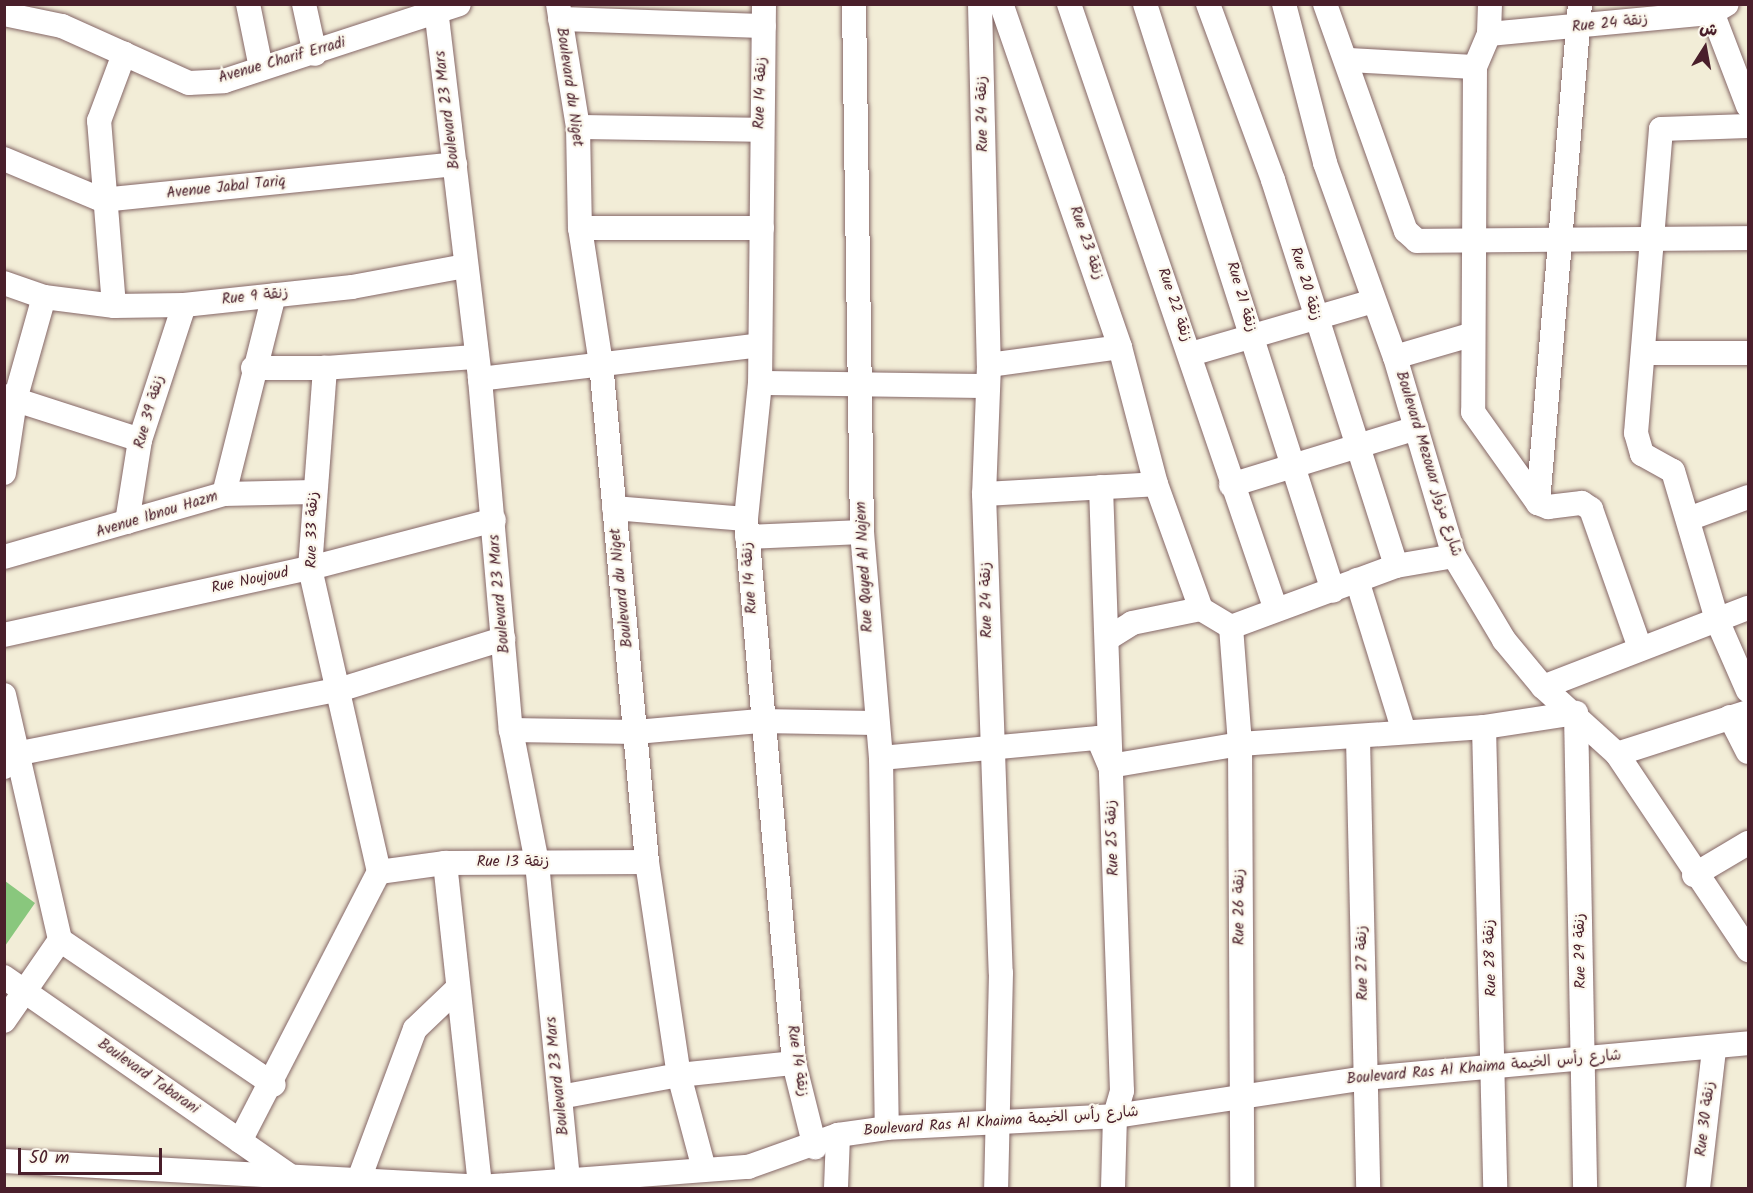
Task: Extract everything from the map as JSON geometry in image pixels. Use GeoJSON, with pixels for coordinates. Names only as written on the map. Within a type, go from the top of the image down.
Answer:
{"type":"FeatureCollection","features":[{"type":"Feature","properties":{"kind":"street"},"geometry":{"type":"LineString","coordinates":[[248,4],[261,68]]}},
{"type":"Feature","properties":{"kind":"street"},"geometry":{"type":"LineString","coordinates":[[304,4],[315,54]]}},
{"type":"Feature","properties":{"kind":"street","name":"Rue Qayed Al Najem"},"geometry":{"type":"LineString","coordinates":[[854,4],[861,157],[862,532],[875,723],[881,758],[887,1128]]}},
{"type":"Feature","properties":{"kind":"street","name":"Rue 22 زنقة"},"geometry":{"type":"LineString","coordinates":[[1069,4],[1191,354],[1231,485],[1275,607]]}},
{"type":"Feature","properties":{"kind":"street","name":"Rue 21 زنقة"},"geometry":{"type":"LineString","coordinates":[[1145,4],[1296,467],[1333,591]]}},
{"type":"Feature","properties":{"kind":"street","name":"Rue 20 زنقة"},"geometry":{"type":"LineString","coordinates":[[1208,4],[1315,316],[1395,566]]}},
{"type":"Feature","properties":{"kind":"street","name":"Boulevard Mezouar شارع مزوار"},"geometry":{"type":"LineString","coordinates":[[1284,4],[1325,163],[1395,357],[1454,556],[1504,640],[1543,687],[1576,713],[1617,754],[1694,875],[1749,950]]}},
{"type":"Feature","properties":{"kind":"street"},"geometry":{"type":"LineString","coordinates":[[1325,4],[1348,60],[1407,231],[1417,241],[1653,241],[1749,238]]}},
{"type":"Feature","properties":{"kind":"street"},"geometry":{"type":"LineString","coordinates":[[1490,4],[1489,34],[1475,67],[1475,242],[1470,335],[1473,412],[1538,503],[1548,507],[1582,503],[1591,509],[1640,648]]}},
{"type":"Feature","properties":{"kind":"street","name":"Rue 24 زنقة"},"geometry":{"type":"LineString","coordinates":[[992,6],[989,375],[984,494],[994,747],[1001,1123],[996,1188]]}},
{"type":"Feature","properties":{"kind":"street","name":"Rue 23 زنقة"},"geometry":{"type":"LineString","coordinates":[[992,6],[1120,346],[1156,484],[1201,609]]}},
{"type":"Feature","properties":{"kind":"street","name":"Avenue Charif Erradi"},"geometry":{"type":"LineString","coordinates":[[4,14],[64,15],[124,54],[189,83],[224,81],[261,68],[315,54],[448,7]]}},
{"type":"Feature","properties":{"kind":"street","name":"Boulevard 23 Mars"},"geometry":{"type":"LineString","coordinates":[[448,7],[455,164],[494,520],[511,730],[537,863],[568,1177]]}},
{"type":"Feature","properties":{"kind":"street"},"geometry":{"type":"LineString","coordinates":[[1716,7],[1749,106]]}},
{"type":"Feature","properties":{"kind":"street","name":"Rue 24 زنقة"},"geometry":{"type":"LineString","coordinates":[[1489,34],[1579,16],[1716,7]]}},
{"type":"Feature","properties":{"kind":"street"},"geometry":{"type":"LineString","coordinates":[[559,12],[764,15]]}},
{"type":"Feature","properties":{"kind":"street","name":"Boulevard du Niget"},"geometry":{"type":"LineString","coordinates":[[559,12],[578,127],[580,228],[601,363],[647,862],[679,1075],[704,1169]]}},
{"type":"Feature","properties":{"kind":"street","name":"Rue 14 زنقة"},"geometry":{"type":"LineString","coordinates":[[764,15],[760,130],[762,228],[760,383],[747,528],[760,721],[794,1063],[814,1147]]}},
{"type":"Feature","properties":{"kind":"street"},"geometry":{"type":"LineString","coordinates":[[1538,503],[1563,240],[1579,16]]}},
{"type":"Feature","properties":{"kind":"street"},"geometry":{"type":"LineString","coordinates":[[114,306],[102,200],[99,121],[124,54]]}},
{"type":"Feature","properties":{"kind":"street"},"geometry":{"type":"LineString","coordinates":[[1348,60],[1475,67]]}},
{"type":"Feature","properties":{"kind":"street"},"geometry":{"type":"LineString","coordinates":[[1749,126],[1661,129],[1647,353],[1637,446],[1673,471],[1691,518],[1717,620],[1749,691]]}},
{"type":"Feature","properties":{"kind":"street"},"geometry":{"type":"LineString","coordinates":[[578,127],[760,130]]}},
{"type":"Feature","properties":{"kind":"street","name":"Avenue Jabal Tariq"},"geometry":{"type":"LineString","coordinates":[[4,159],[102,200],[455,164]]}},
{"type":"Feature","properties":{"kind":"street"},"geometry":{"type":"LineString","coordinates":[[580,228],[762,228]]}},
{"type":"Feature","properties":{"kind":"street","name":"Rue 9 زنقة"},"geometry":{"type":"LineString","coordinates":[[4,283],[44,297],[114,306],[184,305],[274,295],[465,266]]}},
{"type":"Feature","properties":{"kind":"street"},"geometry":{"type":"LineString","coordinates":[[224,494],[253,368],[274,295]]}},
{"type":"Feature","properties":{"kind":"street"},"geometry":{"type":"LineString","coordinates":[[4,473],[10,398],[44,297]]}},
{"type":"Feature","properties":{"kind":"street"},"geometry":{"type":"LineString","coordinates":[[1191,354],[1253,337],[1315,316],[1373,301]]}},
{"type":"Feature","properties":{"kind":"street","name":"Rue 39 زنقة"},"geometry":{"type":"LineString","coordinates":[[127,522],[140,440],[184,305]]}},
{"type":"Feature","properties":{"kind":"street"},"geometry":{"type":"LineString","coordinates":[[1395,357],[1470,335]]}},
{"type":"Feature","properties":{"kind":"street"},"geometry":{"type":"LineString","coordinates":[[253,368],[478,368],[601,363],[759,345]]}},
{"type":"Feature","properties":{"kind":"street"},"geometry":{"type":"LineString","coordinates":[[760,383],[989,375],[1120,346]]}},
{"type":"Feature","properties":{"kind":"street"},"geometry":{"type":"LineString","coordinates":[[1647,353],[1749,353]]}},
{"type":"Feature","properties":{"kind":"street","name":"Rue 33 زنقة"},"geometry":{"type":"LineString","coordinates":[[325,368],[312,492],[310,568],[342,689],[379,872]]}},
{"type":"Feature","properties":{"kind":"street"},"geometry":{"type":"LineString","coordinates":[[10,398],[140,440]]}},
{"type":"Feature","properties":{"kind":"street"},"geometry":{"type":"LineString","coordinates":[[1231,485],[1296,467],[1416,428]]}},
{"type":"Feature","properties":{"kind":"street"},"geometry":{"type":"LineString","coordinates":[[984,494],[1156,484]]}},
{"type":"Feature","properties":{"kind":"street","name":"Rue 25 زنقة"},"geometry":{"type":"LineString","coordinates":[[1101,487],[1110,637],[1110,766],[1122,1091],[1115,1116],[1113,1188]]}},
{"type":"Feature","properties":{"kind":"street","name":"Avenue Ibnou Hazm"},"geometry":{"type":"LineString","coordinates":[[4,557],[224,494],[312,492]]}},
{"type":"Feature","properties":{"kind":"street"},"geometry":{"type":"LineString","coordinates":[[1691,518],[1749,497]]}},
{"type":"Feature","properties":{"kind":"street"},"geometry":{"type":"LineString","coordinates":[[614,508],[747,528],[862,532]]}},
{"type":"Feature","properties":{"kind":"street","name":"Rue Noujoud"},"geometry":{"type":"LineString","coordinates":[[4,635],[310,568],[494,520]]}},
{"type":"Feature","properties":{"kind":"street"},"geometry":{"type":"LineString","coordinates":[[1110,637],[1132,623],[1201,609],[1231,627],[1275,607],[1333,591],[1395,566],[1454,556]]}},
{"type":"Feature","properties":{"kind":"street"},"geometry":{"type":"LineString","coordinates":[[1357,580],[1403,729]]}},
{"type":"Feature","properties":{"kind":"street"},"geometry":{"type":"LineString","coordinates":[[1543,687],[1749,608]]}},
{"type":"Feature","properties":{"kind":"street","name":"Rue 26 زنقة"},"geometry":{"type":"LineString","coordinates":[[1231,627],[1240,744],[1242,1188]]}},
{"type":"Feature","properties":{"kind":"street"},"geometry":{"type":"LineString","coordinates":[[10,761],[342,689],[503,639]]}},
{"type":"Feature","properties":{"kind":"street"},"geometry":{"type":"LineString","coordinates":[[4,694],[10,761],[60,940],[274,1084]]}},
{"type":"Feature","properties":{"kind":"street"},"geometry":{"type":"LineString","coordinates":[[881,758],[1098,738],[1110,766],[1240,744],[1358,738],[1403,729],[1484,727],[1576,713]]}},
{"type":"Feature","properties":{"kind":"street","name":"Rue 29 زنقة"},"geometry":{"type":"LineString","coordinates":[[1576,713],[1585,1188]]}},
{"type":"Feature","properties":{"kind":"street"},"geometry":{"type":"LineString","coordinates":[[1617,754],[1739,715],[1749,752]]}},
{"type":"Feature","properties":{"kind":"street"},"geometry":{"type":"LineString","coordinates":[[511,730],[636,732],[760,721],[875,723]]}},
{"type":"Feature","properties":{"kind":"street","name":"Rue 28 زنقة"},"geometry":{"type":"LineString","coordinates":[[1484,727],[1494,1066],[1495,1188]]}},
{"type":"Feature","properties":{"kind":"street","name":"Rue 27 زنقة"},"geometry":{"type":"LineString","coordinates":[[1358,738],[1368,1188]]}},
{"type":"Feature","properties":{"kind":"street"},"geometry":{"type":"LineString","coordinates":[[1694,875],[1749,843]]}},
{"type":"Feature","properties":{"kind":"street","name":"Rue 13 زنقة"},"geometry":{"type":"LineString","coordinates":[[379,872],[445,863],[647,862]]}},
{"type":"Feature","properties":{"kind":"street"},"geometry":{"type":"LineString","coordinates":[[445,863],[480,1187]]}},
{"type":"Feature","properties":{"kind":"street"},"geometry":{"type":"LineString","coordinates":[[240,1142],[274,1084],[379,872]]}},
{"type":"Feature","properties":{"kind":"street"},"geometry":{"type":"LineString","coordinates":[[4,1021],[60,940]]}},
{"type":"Feature","properties":{"kind":"street","name":"Boulevard Tabarani"},"geometry":{"type":"LineString","coordinates":[[4,977],[292,1177]]}},
{"type":"Feature","properties":{"kind":"street"},"geometry":{"type":"LineString","coordinates":[[358,1182],[415,1029],[458,988]]}},
{"type":"Feature","properties":{"kind":"street","name":"Boulevard Ras Al Khaima شارع رأس الخيمة"},"geometry":{"type":"LineString","coordinates":[[4,1161],[292,1177],[438,1188],[480,1187],[568,1177],[704,1169],[747,1178],[838,1136],[887,1128],[1115,1116],[1366,1078],[1583,1058],[1714,1050],[1749,1043]]}},
{"type":"Feature","properties":{"kind":"street","name":"Rue 30 زنقة"},"geometry":{"type":"LineString","coordinates":[[1698,1188],[1714,1050]]}},
{"type":"Feature","properties":{"kind":"street"},"geometry":{"type":"LineString","coordinates":[[560,1096],[679,1075],[794,1063]]}},
{"type":"Feature","properties":{"kind":"street"},"geometry":{"type":"LineString","coordinates":[[836,1188],[838,1136]]}},
{"type":"Feature","properties":{"kind":"green space"},"geometry":{"type":"Polygon","coordinates":[[[5,881],[35,903],[5,946],[5,881]]]}}]}
